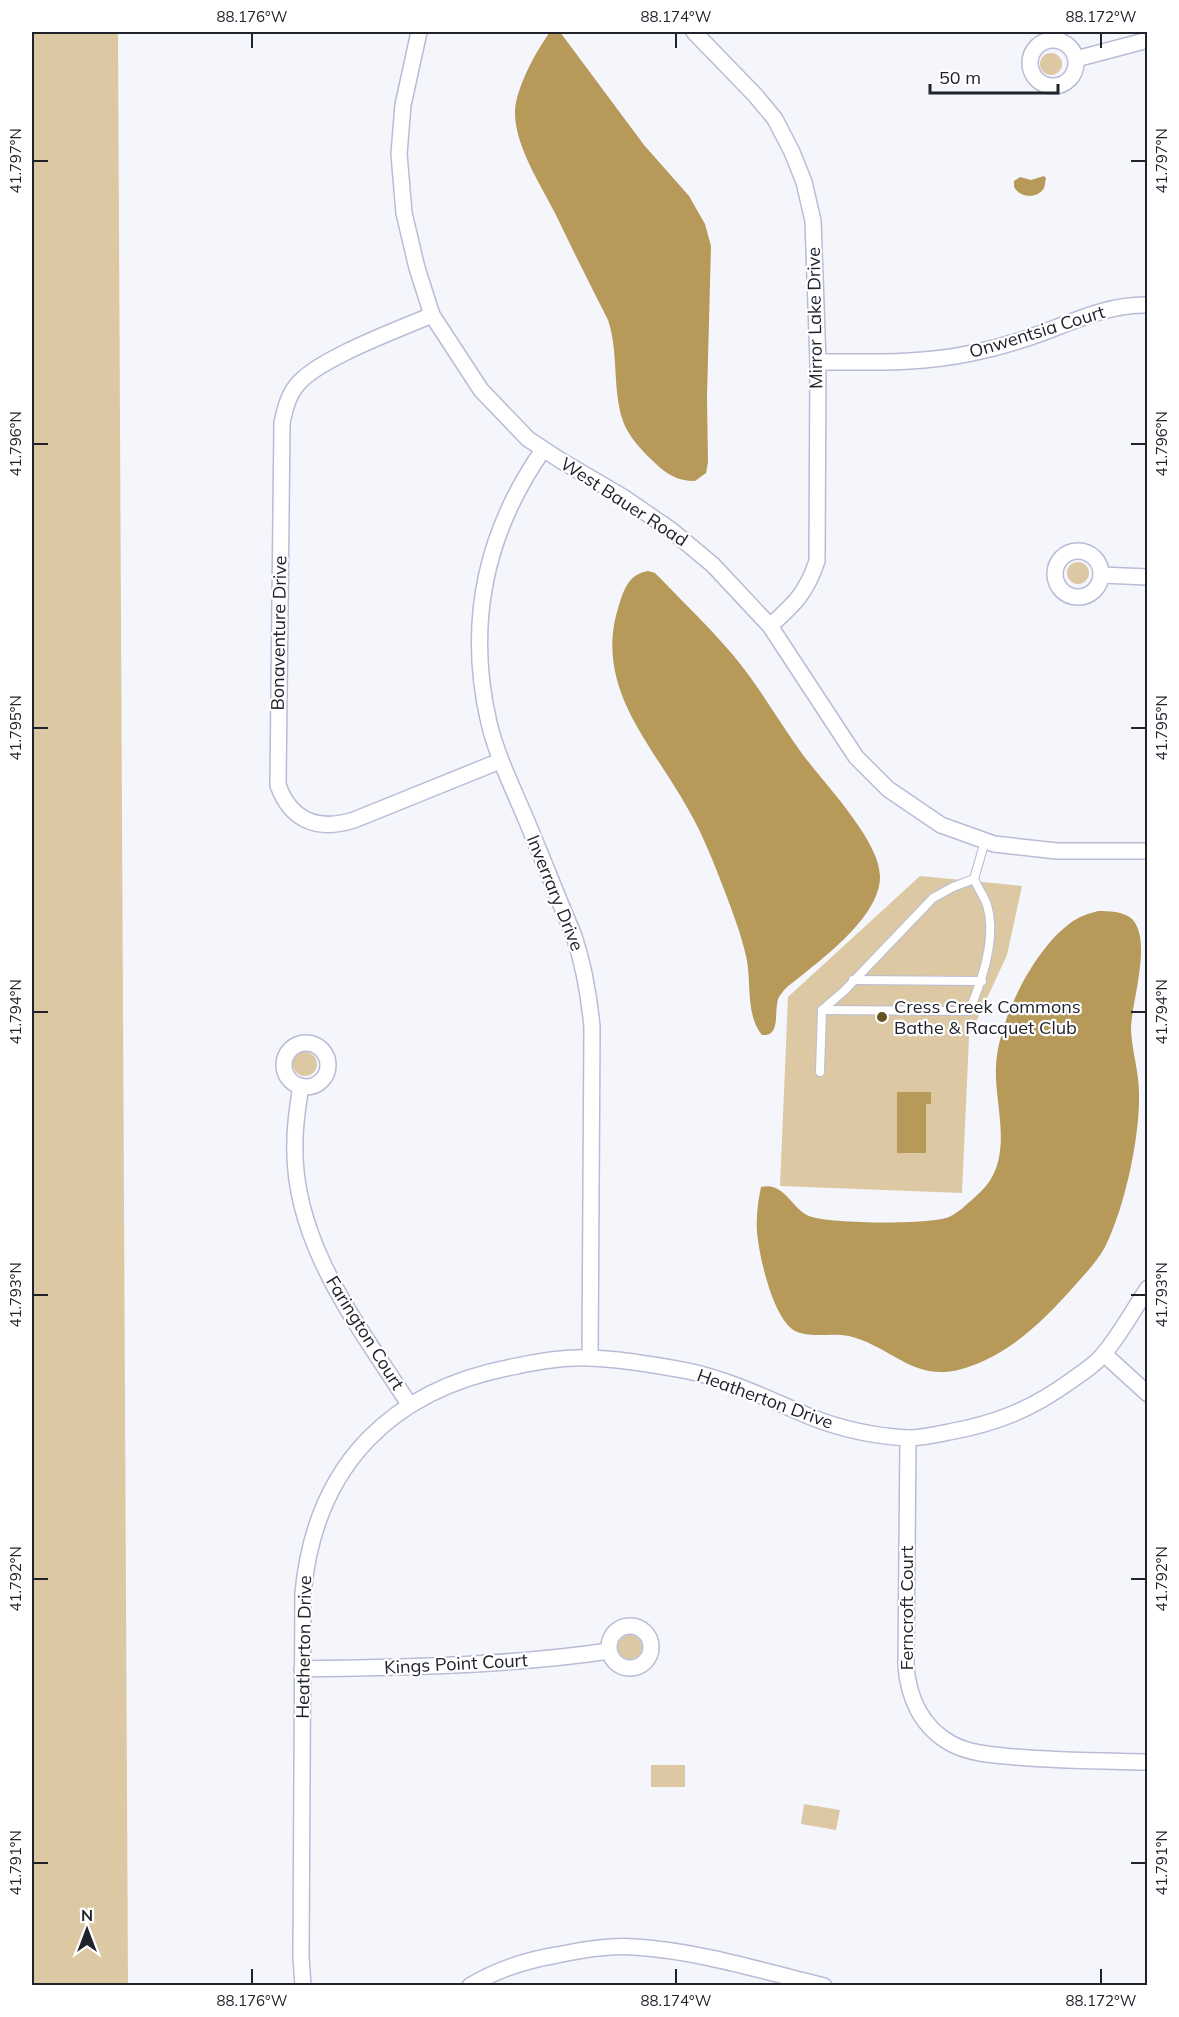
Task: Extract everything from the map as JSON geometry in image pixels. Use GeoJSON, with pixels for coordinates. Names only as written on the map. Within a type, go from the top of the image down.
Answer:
{"type":"FeatureCollection","features":[{"type":"Feature","properties":{"kind":"street","name":"West Bauer Road"},"geometry":{"type":"LineString","coordinates":[[418,32],[403,105],[399,154],[404,213],[417,268],[432,315],[481,390],[515,426],[543,450],[623,497],[671,530],[713,565],[770,626],[856,757],[888,789],[941,825],[994,844],[1057,851],[1148,851]]}},
{"type":"Feature","properties":{"kind":"street","name":"Mirror Lake Drive"},"geometry":{"type":"LineString","coordinates":[[694,32],[755,94],[775,119],[804,182],[813,221],[818,362],[817,561],[804,591],[795,603],[770,626]]}},
{"type":"Feature","properties":{"kind":"street"},"geometry":{"type":"LineString","coordinates":[[1076,59],[1148,40]]}},
{"type":"Feature","properties":{"kind":"street","name":"Onwentsia Court"},"geometry":{"type":"LineString","coordinates":[[818,362],[893,362],[937,359],[973,353],[1041,333],[1105,310],[1122,306],[1148,305]]}},
{"type":"Feature","properties":{"kind":"street","name":"Bonaventure Drive"},"geometry":{"type":"LineString","coordinates":[[432,315],[311,371],[298,383],[286,406],[282,423],[277,769],[279,786],[291,809],[304,819],[325,825],[337,825],[500,760]]}},
{"type":"Feature","properties":{"kind":"street","name":"Inverrary Drive"},"geometry":{"type":"LineString","coordinates":[[543,450],[530,468],[499,531],[484,582],[478,641],[481,683],[489,725],[500,760],[574,936],[589,996],[592,1028],[590,1358]]}},
{"type":"Feature","properties":{"kind":"street"},"geometry":{"type":"LineString","coordinates":[[1101,575],[1148,577]]}},
{"type":"Feature","properties":{"kind":"street","name":"Farington Court"},"geometry":{"type":"LineString","coordinates":[[301,1086],[294,1143],[304,1213],[325,1268],[342,1302],[410,1404]]}},
{"type":"Feature","properties":{"kind":"street","name":"Heatherton Drive"},"geometry":{"type":"LineString","coordinates":[[303,1986],[301,1957],[302,1669],[305,1565],[313,1532],[322,1510],[348,1463],[374,1433],[410,1404],[454,1382],[490,1371],[555,1359],[590,1358],[636,1362],[705,1376],[741,1387],[813,1418],[861,1431],[908,1438],[983,1426],[1021,1412],[1048,1397],[1095,1364],[1148,1288]]}},
{"type":"Feature","properties":{"kind":"street"},"geometry":{"type":"LineString","coordinates":[[1104,1354],[1148,1394]]}},
{"type":"Feature","properties":{"kind":"street","name":"Ferncroft Court"},"geometry":{"type":"LineString","coordinates":[[908,1438],[907,1673],[913,1701],[922,1718],[935,1733],[952,1744],[969,1750],[1055,1760],[1148,1762]]}},
{"type":"Feature","properties":{"kind":"street","name":"Kings Point Court"},"geometry":{"type":"LineString","coordinates":[[302,1669],[505,1663],[609,1651]]}},
{"type":"Feature","properties":{"kind":"street"},"geometry":{"type":"LineString","coordinates":[[470,1986],[505,1969],[538,1958],[586,1949],[633,1947],[688,1953],[824,1986]]}},
{"type":"Feature","properties":{"kind":"lane"},"geometry":{"type":"LineString","coordinates":[[822,1010],[969,1011],[982,981],[991,926],[986,904],[974,879],[985,841]]}},
{"type":"Feature","properties":{"kind":"lane"},"geometry":{"type":"LineString","coordinates":[[820,1072],[822,1010],[844,992],[933,898],[974,879]]}},
{"type":"Feature","properties":{"kind":"lane"},"geometry":{"type":"LineString","coordinates":[[853,980],[982,981]]}},
{"type":"Feature","properties":{"kind":"shaded area"},"geometry":{"type":"Polygon","coordinates":[[[32,32],[118,32],[128,1986],[32,1985],[32,32]]]}},
{"type":"Feature","properties":{"kind":"shaded area"},"geometry":{"type":"Polygon","coordinates":[[[550,32],[560,32],[644,145],[689,196],[705,224],[711,246],[707,397],[708,462],[706,473],[695,481],[677,478],[663,470],[641,449],[625,427],[620,409],[608,320],[523,150],[516,124],[516,102],[533,59],[550,32]]]}},
{"type":"Feature","properties":{"kind":"shaded area"},"geometry":{"type":"Polygon","coordinates":[[[1051,53],[1059,56],[1062,64],[1059,72],[1051,75],[1043,72],[1040,64],[1043,56],[1051,53]]]}},
{"type":"Feature","properties":{"kind":"shaded area"},"geometry":{"type":"Polygon","coordinates":[[[1044,176],[1046,178],[1044,188],[1033,196],[1024,195],[1014,187],[1014,181],[1020,177],[1031,180],[1044,176]]]}},
{"type":"Feature","properties":{"kind":"shaded area"},"geometry":{"type":"Polygon","coordinates":[[[1078,562],[1086,565],[1089,573],[1086,581],[1078,584],[1070,581],[1067,573],[1070,565],[1078,562]]]}},
{"type":"Feature","properties":{"kind":"shaded area"},"geometry":{"type":"Polygon","coordinates":[[[648,571],[655,573],[733,655],[803,755],[862,830],[878,863],[880,877],[877,893],[869,909],[844,939],[779,997],[775,1027],[768,1034],[762,1035],[753,1018],[744,948],[708,849],[688,809],[629,712],[619,687],[613,660],[613,632],[620,602],[626,586],[633,578],[648,571]]]}},
{"type":"Feature","properties":{"kind":"shaded area","name":"Cress Creek Commons Bathe & Racquet Club"},"geometry":{"type":"Polygon","coordinates":[[[920,876],[1022,886],[1007,955],[969,1037],[962,1193],[780,1186],[788,997],[920,876]]]}},
{"type":"Feature","properties":{"kind":"shaded area"},"geometry":{"type":"Polygon","coordinates":[[[1098,911],[1111,911],[1128,916],[1138,929],[1141,942],[1131,1030],[1139,1085],[1137,1130],[1125,1192],[1112,1231],[1099,1257],[1054,1308],[1016,1342],[987,1359],[952,1371],[935,1372],[921,1369],[849,1336],[811,1335],[795,1331],[780,1314],[764,1271],[757,1226],[761,1187],[769,1186],[782,1191],[809,1216],[836,1221],[938,1220],[949,1217],[962,1209],[989,1182],[1000,1155],[996,1066],[998,1048],[1010,1008],[1031,969],[1056,936],[1076,919],[1098,911]]]}},
{"type":"Feature","properties":{"kind":"shaded area"},"geometry":{"type":"Polygon","coordinates":[[[305,1052],[313,1056],[317,1064],[313,1072],[305,1076],[297,1072],[293,1064],[297,1056],[305,1052]]]}},
{"type":"Feature","properties":{"kind":"shaded area"},"geometry":{"type":"Polygon","coordinates":[[[897,1092],[931,1092],[931,1104],[926,1104],[926,1153],[897,1153],[897,1092]]]}},
{"type":"Feature","properties":{"kind":"shaded area"},"geometry":{"type":"Polygon","coordinates":[[[630,1635],[638,1639],[642,1647],[638,1655],[630,1659],[622,1655],[618,1647],[622,1639],[630,1635]]]}},
{"type":"Feature","properties":{"kind":"shaded area"},"geometry":{"type":"Polygon","coordinates":[[[651,1765],[685,1765],[685,1787],[651,1787],[651,1765]]]}},
{"type":"Feature","properties":{"kind":"shaded area"},"geometry":{"type":"Polygon","coordinates":[[[804,1804],[840,1810],[836,1830],[801,1824],[804,1804]]]}},
{"type":"Feature","properties":{"kind":"place","name":"Cress Creek Commons Bathe & Racquet Club"},"geometry":{"type":"Point","coordinates":[882,1017]}}]}
